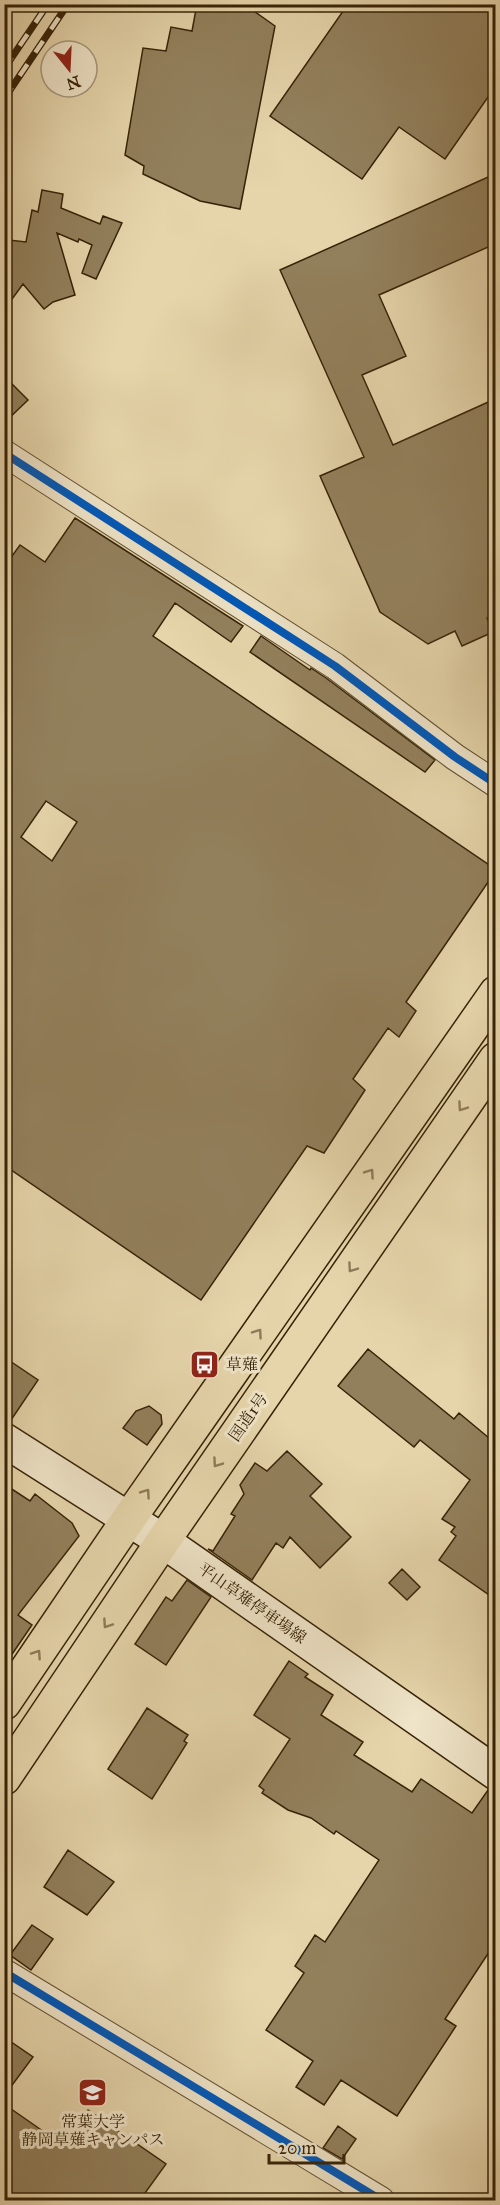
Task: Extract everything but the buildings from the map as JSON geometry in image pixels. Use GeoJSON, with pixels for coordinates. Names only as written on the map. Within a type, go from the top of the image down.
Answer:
{"type":"FeatureCollection","features":[{"type":"Feature","properties":{"kind":"highway"},"geometry":{"type":"LineString","coordinates":[[4,1703],[128,1520],[495,993]]}},
{"type":"Feature","properties":{"kind":"highway","name":"国道1号"},"geometry":{"type":"LineString","coordinates":[[4,1778],[163,1541],[495,1059]]}},
{"type":"Feature","properties":{"kind":"main road","name":"平山草薙停車場線"},"geometry":{"type":"LineString","coordinates":[[4,1440],[163,1541],[495,1773]]}},
{"type":"Feature","properties":{"kind":"street"},"geometry":{"type":"LineString","coordinates":[[4,453],[335,666],[455,757],[495,784]]}},
{"type":"Feature","properties":{"kind":"street"},"geometry":{"type":"LineString","coordinates":[[4,1972],[381,2200]]}},
{"type":"Feature","properties":{"kind":"railway"},"geometry":{"type":"LineString","coordinates":[[4,69],[48,4]]}},
{"type":"Feature","properties":{"kind":"railway"},"geometry":{"type":"LineString","coordinates":[[4,99],[68,4]]}},
{"type":"Feature","properties":{"kind":"cycle path"},"geometry":{"type":"LineString","coordinates":[[4,453],[335,666],[455,757],[496,784]]}},
{"type":"Feature","properties":{"kind":"cycle path"},"geometry":{"type":"LineString","coordinates":[[4,1972],[381,2200]]}},
{"type":"Feature","properties":{"kind":"place","name":"草薙"},"geometry":{"type":"Point","coordinates":[205,1364]}},
{"type":"Feature","properties":{"kind":"place","name":"常葉大学 静岡草薙キャンパス"},"geometry":{"type":"Point","coordinates":[93,2093]}}]}
